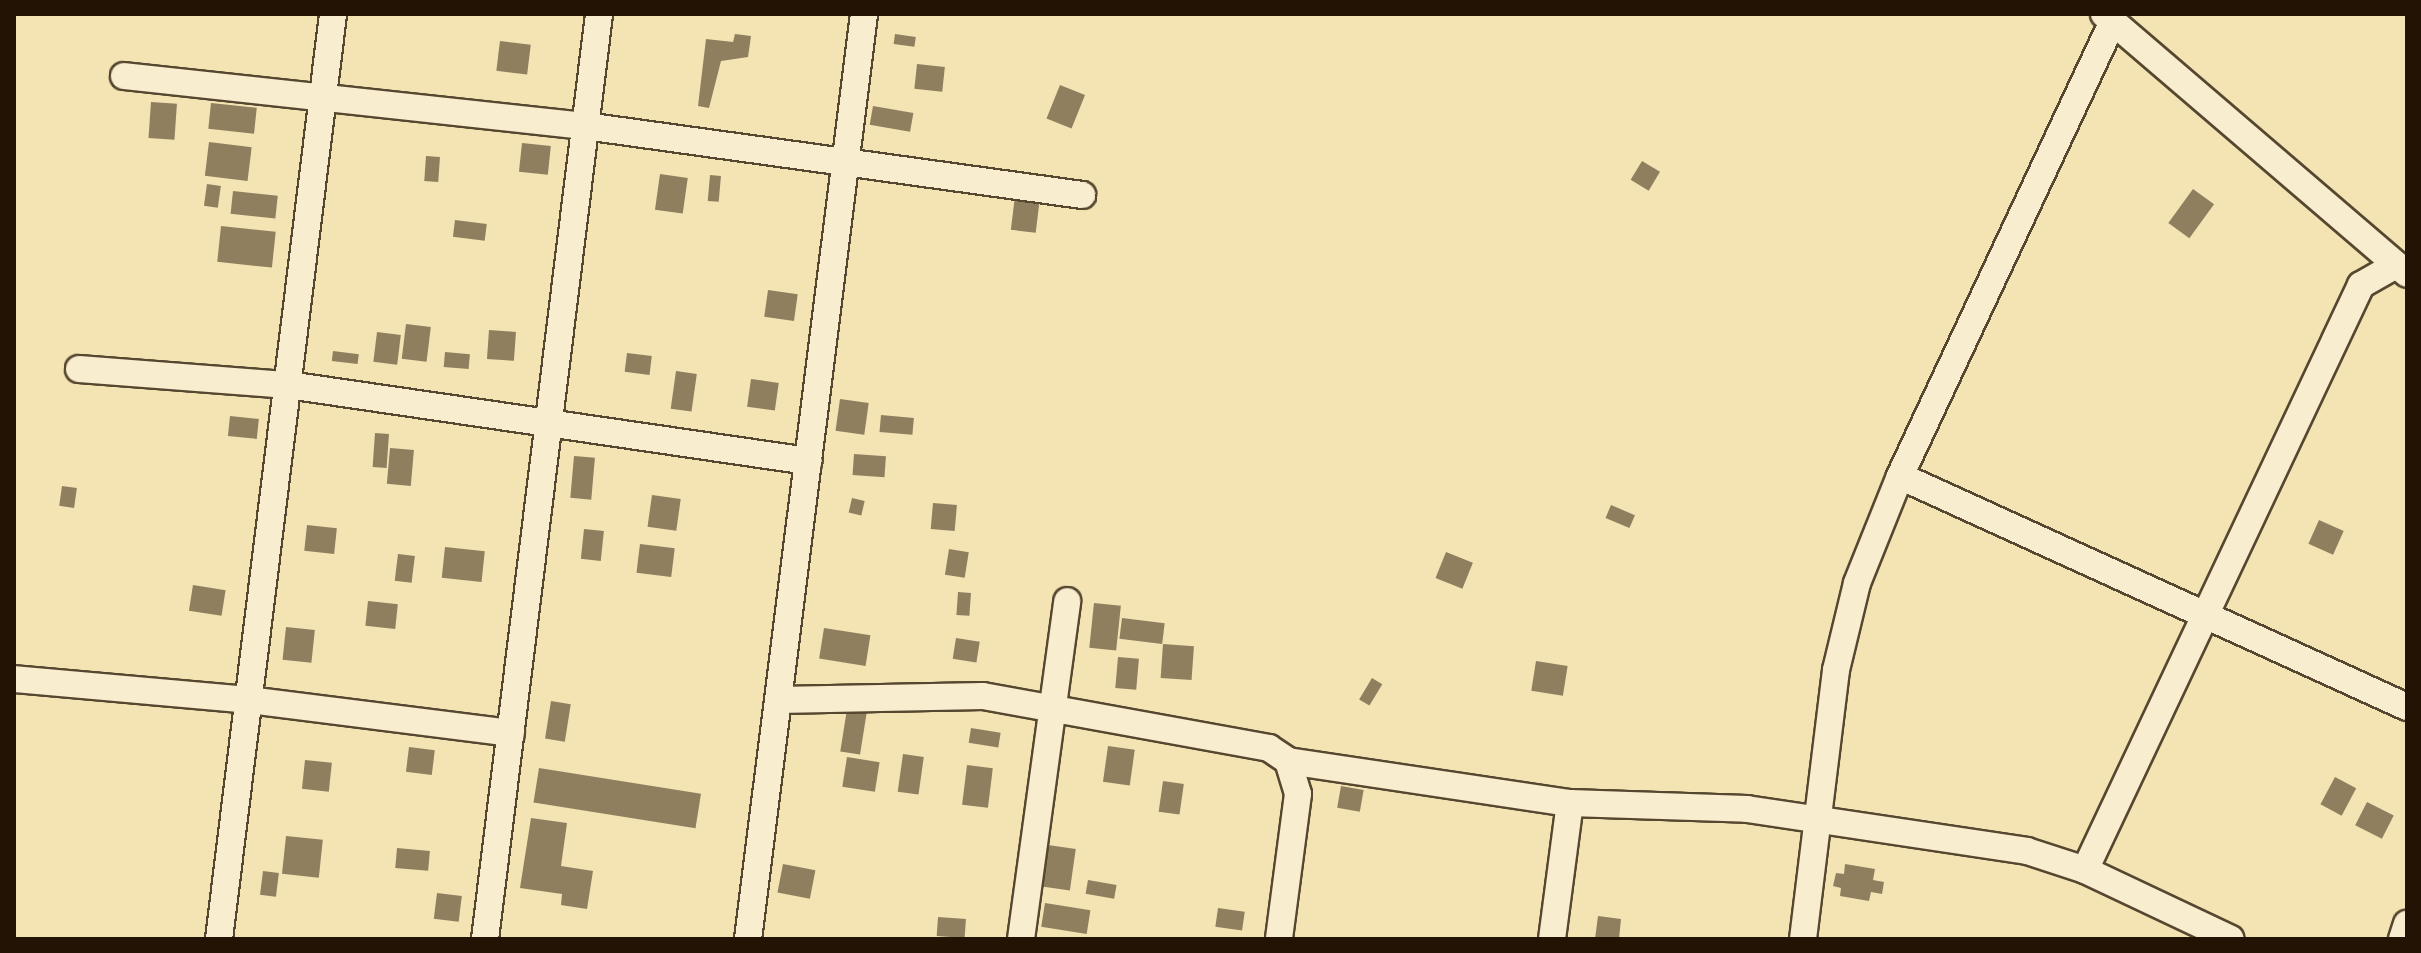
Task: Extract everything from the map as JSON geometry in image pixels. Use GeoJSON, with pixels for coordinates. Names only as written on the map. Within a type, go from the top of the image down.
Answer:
{"type":"FeatureCollection","features":[{"type":"Feature","properties":{"kind":"street"},"geometry":{"type":"LineString","coordinates":[[219,939],[333,14]]}},
{"type":"Feature","properties":{"kind":"street"},"geometry":{"type":"LineString","coordinates":[[485,939],[599,14]]}},
{"type":"Feature","properties":{"kind":"street"},"geometry":{"type":"LineString","coordinates":[[748,939],[864,14]]}},
{"type":"Feature","properties":{"kind":"street"},"geometry":{"type":"LineString","coordinates":[[1803,939],[1839,655],[1857,583],[1900,476],[2108,18],[2402,270],[2361,285],[2085,870]]}},
{"type":"Feature","properties":{"kind":"street"},"geometry":{"type":"LineString","coordinates":[[124,76],[322,95],[585,126],[1082,195]]}},
{"type":"Feature","properties":{"kind":"street"},"geometry":{"type":"LineString","coordinates":[[79,369],[288,385],[808,461]]}},
{"type":"Feature","properties":{"kind":"street"},"geometry":{"type":"LineString","coordinates":[[1900,476],[2407,707]]}},
{"type":"Feature","properties":{"kind":"street"},"geometry":{"type":"LineString","coordinates":[[1021,939],[1067,601]]}},
{"type":"Feature","properties":{"kind":"street"},"geometry":{"type":"LineString","coordinates":[[14,679],[249,700],[511,733]]}},
{"type":"Feature","properties":{"kind":"street"},"geometry":{"type":"LineString","coordinates":[[778,700],[983,696],[1052,713],[1269,748],[1288,761],[1570,803],[1747,809],[2027,851],[2085,870],[2231,939]]}},
{"type":"Feature","properties":{"kind":"street"},"geometry":{"type":"LineString","coordinates":[[1279,939],[1298,794],[1288,761]]}},
{"type":"Feature","properties":{"kind":"street"},"geometry":{"type":"LineString","coordinates":[[1552,939],[1570,803]]}},
{"type":"Feature","properties":{"kind":"street"},"geometry":{"type":"LineString","coordinates":[[2402,939],[2407,924]]}},
{"type":"Feature","properties":{"kind":"building"},"geometry":{"type":"Polygon","coordinates":[[[735,34],[751,36],[748,57],[721,61],[709,108],[698,106],[706,39],[733,42],[735,34]]]}},
{"type":"Feature","properties":{"kind":"building"},"geometry":{"type":"Polygon","coordinates":[[[895,34],[916,37],[914,47],[894,44],[895,34]]]}},
{"type":"Feature","properties":{"kind":"building"},"geometry":{"type":"Polygon","coordinates":[[[500,41],[531,45],[527,75],[496,71],[500,41]]]}},
{"type":"Feature","properties":{"kind":"building"},"geometry":{"type":"Polygon","coordinates":[[[917,64],[945,67],[942,92],[914,89],[917,64]]]}},
{"type":"Feature","properties":{"kind":"building"},"geometry":{"type":"Polygon","coordinates":[[[1060,85],[1085,95],[1072,128],[1047,118],[1060,85]]]}},
{"type":"Feature","properties":{"kind":"building"},"geometry":{"type":"Polygon","coordinates":[[[151,102],[177,104],[174,140],[148,138],[151,102]]]}},
{"type":"Feature","properties":{"kind":"building"},"geometry":{"type":"Polygon","coordinates":[[[211,103],[257,108],[254,134],[208,129],[211,103]]]}},
{"type":"Feature","properties":{"kind":"building"},"geometry":{"type":"Polygon","coordinates":[[[873,106],[913,113],[910,132],[870,125],[873,106]]]}},
{"type":"Feature","properties":{"kind":"building"},"geometry":{"type":"Polygon","coordinates":[[[209,142],[252,147],[248,181],[205,176],[209,142]]]}},
{"type":"Feature","properties":{"kind":"building"},"geometry":{"type":"Polygon","coordinates":[[[522,143],[551,146],[548,175],[519,172],[522,143]]]}},
{"type":"Feature","properties":{"kind":"building"},"geometry":{"type":"Polygon","coordinates":[[[426,156],[440,157],[438,182],[424,181],[426,156]]]}},
{"type":"Feature","properties":{"kind":"building"},"geometry":{"type":"Polygon","coordinates":[[[1642,161],[1660,172],[1649,191],[1631,180],[1642,161]]]}},
{"type":"Feature","properties":{"kind":"building"},"geometry":{"type":"Polygon","coordinates":[[[660,174],[688,178],[683,214],[655,210],[660,174]]]}},
{"type":"Feature","properties":{"kind":"building"},"geometry":{"type":"Polygon","coordinates":[[[710,175],[721,176],[719,202],[708,201],[710,175]]]}},
{"type":"Feature","properties":{"kind":"building"},"geometry":{"type":"Polygon","coordinates":[[[207,184],[221,186],[218,208],[204,206],[207,184]]]}},
{"type":"Feature","properties":{"kind":"building"},"geometry":{"type":"Polygon","coordinates":[[[2193,189],[2214,204],[2189,238],[2168,223],[2193,189]]]}},
{"type":"Feature","properties":{"kind":"building"},"geometry":{"type":"Polygon","coordinates":[[[233,191],[278,196],[275,219],[231,214],[233,191]]]}},
{"type":"Feature","properties":{"kind":"building"},"geometry":{"type":"Polygon","coordinates":[[[1015,196],[1040,199],[1036,233],[1011,230],[1015,196]]]}},
{"type":"Feature","properties":{"kind":"building"},"geometry":{"type":"Polygon","coordinates":[[[455,220],[487,224],[485,241],[453,237],[455,220]]]}},
{"type":"Feature","properties":{"kind":"building"},"geometry":{"type":"Polygon","coordinates":[[[221,226],[276,232],[272,268],[217,262],[221,226]]]}},
{"type":"Feature","properties":{"kind":"building"},"geometry":{"type":"Polygon","coordinates":[[[768,290],[798,294],[794,321],[764,317],[768,290]]]}},
{"type":"Feature","properties":{"kind":"building"},"geometry":{"type":"Polygon","coordinates":[[[406,324],[431,327],[427,362],[402,359],[406,324]]]}},
{"type":"Feature","properties":{"kind":"building"},"geometry":{"type":"Polygon","coordinates":[[[489,330],[516,332],[514,361],[487,359],[489,330]]]}},
{"type":"Feature","properties":{"kind":"building"},"geometry":{"type":"Polygon","coordinates":[[[377,332],[401,335],[397,365],[373,362],[377,332]]]}},
{"type":"Feature","properties":{"kind":"building"},"geometry":{"type":"Polygon","coordinates":[[[333,351],[359,354],[358,364],[332,361],[333,351]]]}},
{"type":"Feature","properties":{"kind":"building"},"geometry":{"type":"Polygon","coordinates":[[[445,352],[470,354],[469,369],[444,367],[445,352]]]}},
{"type":"Feature","properties":{"kind":"building"},"geometry":{"type":"Polygon","coordinates":[[[627,353],[652,356],[649,375],[625,372],[627,353]]]}},
{"type":"Feature","properties":{"kind":"building"},"geometry":{"type":"Polygon","coordinates":[[[676,371],[697,374],[692,412],[671,409],[676,371]]]}},
{"type":"Feature","properties":{"kind":"building"},"geometry":{"type":"Polygon","coordinates":[[[751,379],[779,383],[775,411],[747,407],[751,379]]]}},
{"type":"Feature","properties":{"kind":"building"},"geometry":{"type":"Polygon","coordinates":[[[840,399],[869,403],[864,435],[836,431],[840,399]]]}},
{"type":"Feature","properties":{"kind":"building"},"geometry":{"type":"Polygon","coordinates":[[[881,415],[914,418],[912,435],[880,432],[881,415]]]}},
{"type":"Feature","properties":{"kind":"building"},"geometry":{"type":"Polygon","coordinates":[[[230,416],[259,419],[257,439],[228,436],[230,416]]]}},
{"type":"Feature","properties":{"kind":"building"},"geometry":{"type":"Polygon","coordinates":[[[375,433],[389,434],[387,468],[373,467],[375,433]]]}},
{"type":"Feature","properties":{"kind":"building"},"geometry":{"type":"Polygon","coordinates":[[[390,448],[414,450],[411,486],[387,484],[390,448]]]}},
{"type":"Feature","properties":{"kind":"building"},"geometry":{"type":"Polygon","coordinates":[[[854,454],[886,456],[884,477],[853,475],[854,454]]]}},
{"type":"Feature","properties":{"kind":"building"},"geometry":{"type":"Polygon","coordinates":[[[574,456],[595,458],[591,500],[570,498],[574,456]]]}},
{"type":"Feature","properties":{"kind":"building"},"geometry":{"type":"Polygon","coordinates":[[[62,486],[77,488],[74,508],[59,506],[62,486]]]}},
{"type":"Feature","properties":{"kind":"building"},"geometry":{"type":"Polygon","coordinates":[[[652,495],[681,499],[676,531],[648,527],[652,495]]]}},
{"type":"Feature","properties":{"kind":"building"},"geometry":{"type":"Polygon","coordinates":[[[852,498],[865,501],[861,516],[849,513],[852,498]]]}},
{"type":"Feature","properties":{"kind":"building"},"geometry":{"type":"Polygon","coordinates":[[[933,503],[957,505],[955,531],[931,529],[933,503]]]}},
{"type":"Feature","properties":{"kind":"building"},"geometry":{"type":"Polygon","coordinates":[[[1611,505],[1635,515],[1629,528],[1606,518],[1611,505]]]}},
{"type":"Feature","properties":{"kind":"building"},"geometry":{"type":"Polygon","coordinates":[[[2319,520],[2344,531],[2333,555],[2308,544],[2319,520]]]}},
{"type":"Feature","properties":{"kind":"building"},"geometry":{"type":"Polygon","coordinates":[[[307,525],[337,528],[334,554],[304,551],[307,525]]]}},
{"type":"Feature","properties":{"kind":"building"},"geometry":{"type":"Polygon","coordinates":[[[584,529],[604,531],[601,561],[581,559],[584,529]]]}},
{"type":"Feature","properties":{"kind":"building"},"geometry":{"type":"Polygon","coordinates":[[[640,544],[675,548],[671,577],[636,573],[640,544]]]}},
{"type":"Feature","properties":{"kind":"building"},"geometry":{"type":"Polygon","coordinates":[[[445,547],[485,551],[482,582],[442,578],[445,547]]]}},
{"type":"Feature","properties":{"kind":"building"},"geometry":{"type":"Polygon","coordinates":[[[949,549],[969,552],[965,578],[945,575],[949,549]]]}},
{"type":"Feature","properties":{"kind":"building"},"geometry":{"type":"Polygon","coordinates":[[[1446,552],[1473,563],[1462,589],[1436,578],[1446,552]]]}},
{"type":"Feature","properties":{"kind":"building"},"geometry":{"type":"Polygon","coordinates":[[[398,554],[415,556],[412,583],[395,581],[398,554]]]}},
{"type":"Feature","properties":{"kind":"building"},"geometry":{"type":"Polygon","coordinates":[[[193,585],[226,590],[222,616],[189,611],[193,585]]]}},
{"type":"Feature","properties":{"kind":"building"},"geometry":{"type":"Polygon","coordinates":[[[958,592],[971,593],[969,616],[956,615],[958,592]]]}},
{"type":"Feature","properties":{"kind":"building"},"geometry":{"type":"Polygon","coordinates":[[[368,601],[398,604],[395,629],[365,626],[368,601]]]}},
{"type":"Feature","properties":{"kind":"building"},"geometry":{"type":"Polygon","coordinates":[[[1094,603],[1121,606],[1116,651],[1089,648],[1094,603]]]}},
{"type":"Feature","properties":{"kind":"building"},"geometry":{"type":"Polygon","coordinates":[[[1122,618],[1165,623],[1162,644],[1119,639],[1122,618]]]}},
{"type":"Feature","properties":{"kind":"building"},"geometry":{"type":"Polygon","coordinates":[[[286,627],[315,630],[311,663],[283,660],[286,627]]]}},
{"type":"Feature","properties":{"kind":"building"},"geometry":{"type":"Polygon","coordinates":[[[824,628],[870,635],[866,666],[819,659],[824,628]]]}},
{"type":"Feature","properties":{"kind":"building"},"geometry":{"type":"Polygon","coordinates":[[[956,638],[980,642],[976,662],[953,659],[956,638]]]}},
{"type":"Feature","properties":{"kind":"building"},"geometry":{"type":"Polygon","coordinates":[[[1163,644],[1194,646],[1192,680],[1161,678],[1163,644]]]}},
{"type":"Feature","properties":{"kind":"building"},"geometry":{"type":"Polygon","coordinates":[[[1118,657],[1139,659],[1136,690],[1115,688],[1118,657]]]}},
{"type":"Feature","properties":{"kind":"building"},"geometry":{"type":"Polygon","coordinates":[[[1536,661],[1568,666],[1563,696],[1531,691],[1536,661]]]}},
{"type":"Feature","properties":{"kind":"building"},"geometry":{"type":"Polygon","coordinates":[[[1372,678],[1382,684],[1369,706],[1359,699],[1372,678]]]}},
{"type":"Feature","properties":{"kind":"building"},"geometry":{"type":"Polygon","coordinates":[[[551,701],[571,704],[565,742],[545,739],[551,701]]]}},
{"type":"Feature","properties":{"kind":"building"},"geometry":{"type":"Polygon","coordinates":[[[847,709],[867,712],[860,755],[840,751],[847,709]]]}},
{"type":"Feature","properties":{"kind":"building"},"geometry":{"type":"Polygon","coordinates":[[[971,728],[1001,733],[998,748],[969,743],[971,728]]]}},
{"type":"Feature","properties":{"kind":"building"},"geometry":{"type":"Polygon","coordinates":[[[1108,746],[1135,750],[1130,785],[1103,782],[1108,746]]]}},
{"type":"Feature","properties":{"kind":"building"},"geometry":{"type":"Polygon","coordinates":[[[409,747],[435,750],[432,775],[406,772],[409,747]]]}},
{"type":"Feature","properties":{"kind":"building"},"geometry":{"type":"Polygon","coordinates":[[[903,754],[924,757],[919,795],[898,792],[903,754]]]}},
{"type":"Feature","properties":{"kind":"building"},"geometry":{"type":"Polygon","coordinates":[[[847,757],[880,762],[875,792],[842,787],[847,757]]]}},
{"type":"Feature","properties":{"kind":"building"},"geometry":{"type":"Polygon","coordinates":[[[305,760],[332,763],[329,792],[302,789],[305,760]]]}},
{"type":"Feature","properties":{"kind":"building"},"geometry":{"type":"Polygon","coordinates":[[[967,765],[993,768],[988,808],[962,805],[967,765]]]}},
{"type":"Feature","properties":{"kind":"building"},"geometry":{"type":"Polygon","coordinates":[[[539,768],[701,794],[696,828],[534,803],[539,768]]]}},
{"type":"Feature","properties":{"kind":"building"},"geometry":{"type":"Polygon","coordinates":[[[2335,777],[2356,788],[2342,816],[2320,804],[2335,777]]]}},
{"type":"Feature","properties":{"kind":"building"},"geometry":{"type":"Polygon","coordinates":[[[1163,781],[1184,784],[1179,815],[1159,812],[1163,781]]]}},
{"type":"Feature","properties":{"kind":"building"},"geometry":{"type":"Polygon","coordinates":[[[1341,786],[1364,790],[1360,812],[1337,808],[1341,786]]]}},
{"type":"Feature","properties":{"kind":"building"},"geometry":{"type":"Polygon","coordinates":[[[2367,802],[2394,816],[2382,839],[2355,825],[2367,802]]]}},
{"type":"Feature","properties":{"kind":"building"},"geometry":{"type":"Polygon","coordinates":[[[531,818],[567,823],[561,866],[593,871],[587,909],[561,905],[562,894],[520,888],[531,818]]]}},
{"type":"Feature","properties":{"kind":"building"},"geometry":{"type":"Polygon","coordinates":[[[286,836],[323,840],[319,878],[282,874],[286,836]]]}},
{"type":"Feature","properties":{"kind":"building"},"geometry":{"type":"Polygon","coordinates":[[[1048,845],[1076,849],[1070,890],[1042,887],[1048,845]]]}},
{"type":"Feature","properties":{"kind":"building"},"geometry":{"type":"Polygon","coordinates":[[[397,848],[430,851],[428,871],[395,868],[397,848]]]}},
{"type":"Feature","properties":{"kind":"building"},"geometry":{"type":"Polygon","coordinates":[[[783,864],[815,870],[810,899],[777,892],[783,864]]]}},
{"type":"Feature","properties":{"kind":"building"},"geometry":{"type":"Polygon","coordinates":[[[1845,864],[1875,869],[1873,880],[1884,882],[1882,894],[1871,892],[1869,901],[1840,896],[1841,888],[1833,886],[1836,873],[1844,874],[1845,864]]]}},
{"type":"Feature","properties":{"kind":"building"},"geometry":{"type":"Polygon","coordinates":[[[263,871],[279,873],[276,897],[260,895],[263,871]]]}},
{"type":"Feature","properties":{"kind":"building"},"geometry":{"type":"Polygon","coordinates":[[[1088,880],[1117,885],[1114,899],[1086,894],[1088,880]]]}},
{"type":"Feature","properties":{"kind":"building"},"geometry":{"type":"Polygon","coordinates":[[[437,893],[462,896],[459,922],[434,919],[437,893]]]}},
{"type":"Feature","properties":{"kind":"building"},"geometry":{"type":"Polygon","coordinates":[[[1045,903],[1090,910],[1087,934],[1041,927],[1045,903]]]}},
{"type":"Feature","properties":{"kind":"building"},"geometry":{"type":"Polygon","coordinates":[[[1218,908],[1245,912],[1242,931],[1215,927],[1218,908]]]}},
{"type":"Feature","properties":{"kind":"building"},"geometry":{"type":"Polygon","coordinates":[[[1598,916],[1621,919],[1619,939],[1595,939],[1598,916]]]}},
{"type":"Feature","properties":{"kind":"building"},"geometry":{"type":"Polygon","coordinates":[[[938,917],[966,919],[965,938],[937,936],[938,917]]]}}]}
